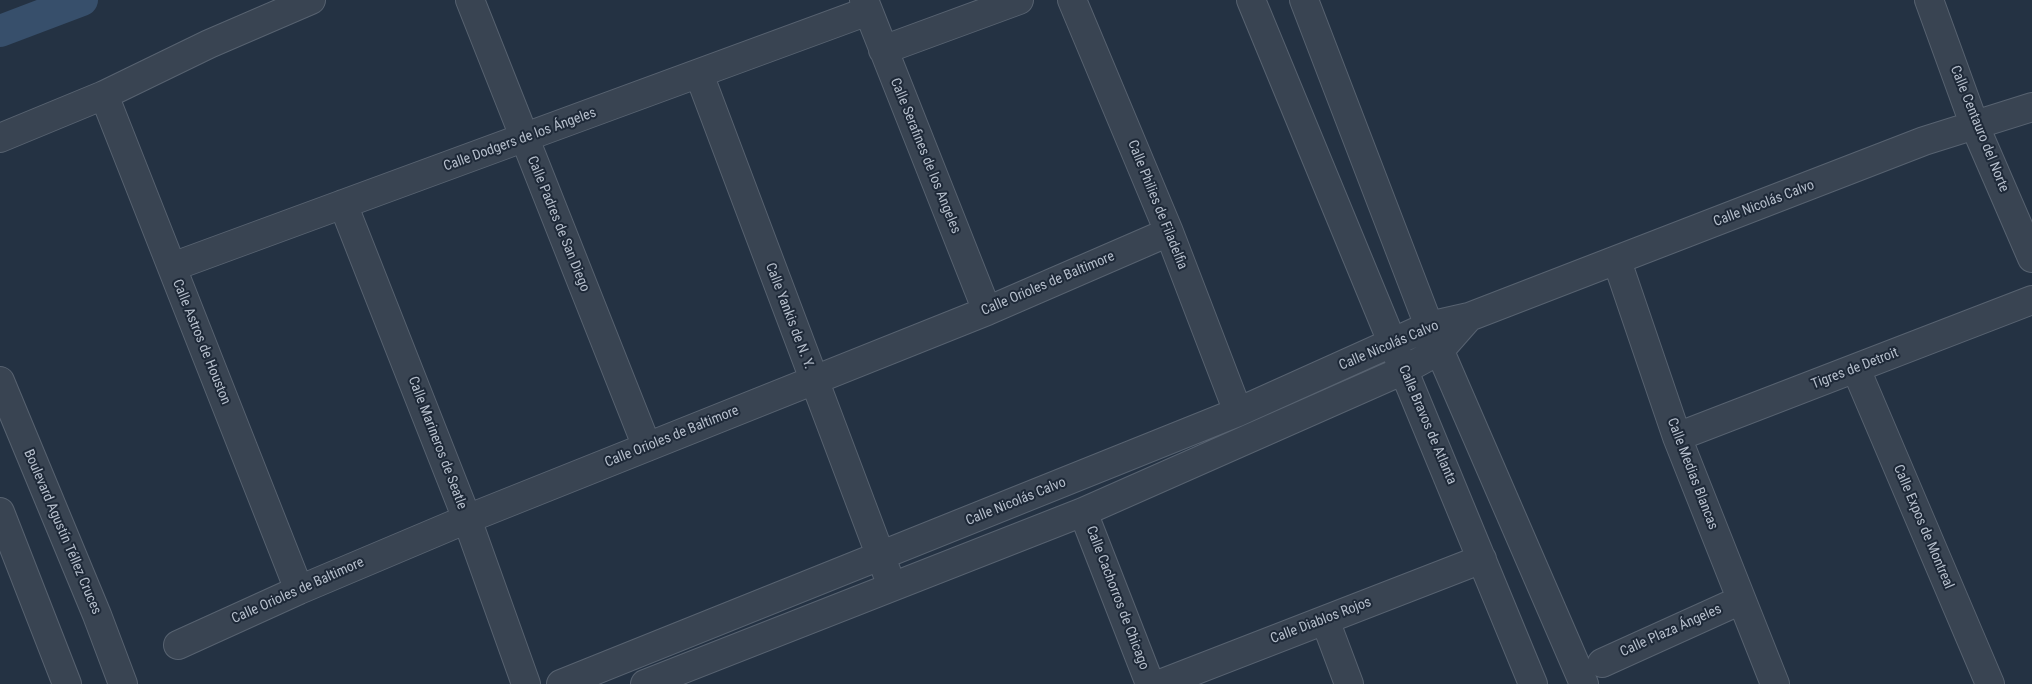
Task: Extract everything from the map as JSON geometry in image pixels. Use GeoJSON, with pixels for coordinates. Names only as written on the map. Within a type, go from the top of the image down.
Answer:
{"type":"FeatureCollection","features":[{"type":"Feature","properties":{"kind":"street"},"geometry":{"type":"LineString","coordinates":[[0,138],[104,95],[209,44],[311,0]]}},
{"type":"Feature","properties":{"kind":"street","name":"Calle Padres de San Diego"},"geometry":{"type":"LineString","coordinates":[[470,0],[647,447]]}},
{"type":"Feature","properties":{"kind":"street"},"geometry":{"type":"LineString","coordinates":[[883,50],[1019,0]]}},
{"type":"Feature","properties":{"kind":"street","name":"Calle Philies de Filadelfia"},"geometry":{"type":"LineString","coordinates":[[1072,0],[1169,232],[1238,412]]}},
{"type":"Feature","properties":{"kind":"street","name":"Calle Bravos de Atlanta"},"geometry":{"type":"LineString","coordinates":[[1251,0],[1534,684]]}},
{"type":"Feature","properties":{"kind":"street"},"geometry":{"type":"LineString","coordinates":[[1304,0],[1434,338],[1584,684]]}},
{"type":"Feature","properties":{"kind":"street","name":"Calle Centauro del Norte"},"geometry":{"type":"LineString","coordinates":[[1929,0],[1974,124],[2032,258]]}},
{"type":"Feature","properties":{"kind":"street","name":"Calle Dodgers de los Ángeles"},"geometry":{"type":"LineString","coordinates":[[172,267],[699,74],[866,5]]}},
{"type":"Feature","properties":{"kind":"street","name":"Calle Serafines de los Angeles"},"geometry":{"type":"LineString","coordinates":[[866,5],[987,311]]}},
{"type":"Feature","properties":{"kind":"street","name":"Calle Yankis de N. Y."},"geometry":{"type":"LineString","coordinates":[[699,74],[892,586]]}},
{"type":"Feature","properties":{"kind":"street","name":"Calle Astros de Houston"},"geometry":{"type":"LineString","coordinates":[[104,95],[299,590]]}},
{"type":"Feature","properties":{"kind":"street","name":"Calle Nicolás Calvo"},"geometry":{"type":"LineString","coordinates":[[646,684],[705,672],[892,586],[1083,512],[1404,370],[1434,338],[1469,317],[1924,141],[2032,107]]}},
{"type":"Feature","properties":{"kind":"street","name":"Calle Marineros de Seatle"},"geometry":{"type":"LineString","coordinates":[[343,204],[467,519],[526,684]]}},
{"type":"Feature","properties":{"kind":"street","name":"Calle Orioles de Baltimore"},"geometry":{"type":"LineString","coordinates":[[178,645],[299,590],[467,519],[987,311],[1169,232]]}},
{"type":"Feature","properties":{"kind":"street","name":"Calle Medias Blancas"},"geometry":{"type":"LineString","coordinates":[[1617,261],[1677,437],[1775,684]]}},
{"type":"Feature","properties":{"kind":"street","name":"Tigres de Detroit"},"geometry":{"type":"LineString","coordinates":[[1677,437],[2032,300]]}},
{"type":"Feature","properties":{"kind":"street","name":"Calle Nicolás Calvo"},"geometry":{"type":"LineString","coordinates":[[561,684],[1238,412],[1392,342],[1434,338]]}},
{"type":"Feature","properties":{"kind":"street","name":"Calle Expos de Montreal"},"geometry":{"type":"LineString","coordinates":[[1856,369],[1990,684]]}},
{"type":"Feature","properties":{"kind":"street","name":"Boulevard Agustín Téllez Cruces"},"geometry":{"type":"LineString","coordinates":[[0,382],[97,615],[123,684]]}},
{"type":"Feature","properties":{"kind":"street"},"geometry":{"type":"LineString","coordinates":[[0,512],[67,684]]}},
{"type":"Feature","properties":{"kind":"street","name":"Calle Cachorros de Chicago"},"geometry":{"type":"LineString","coordinates":[[1083,512],[1150,684]]}},
{"type":"Feature","properties":{"kind":"street","name":"Calle Diablos Rojos"},"geometry":{"type":"LineString","coordinates":[[1160,684],[1482,559]]}},
{"type":"Feature","properties":{"kind":"street","name":"Calle Plaza Ángeles"},"geometry":{"type":"LineString","coordinates":[[1602,663],[1741,600]]}},
{"type":"Feature","properties":{"kind":"street"},"geometry":{"type":"LineString","coordinates":[[1325,620],[1349,684]]}},
{"type":"Feature","properties":{"kind":"waterway"},"geometry":{"type":"LineString","coordinates":[[0,31],[82,0]]}}]}
